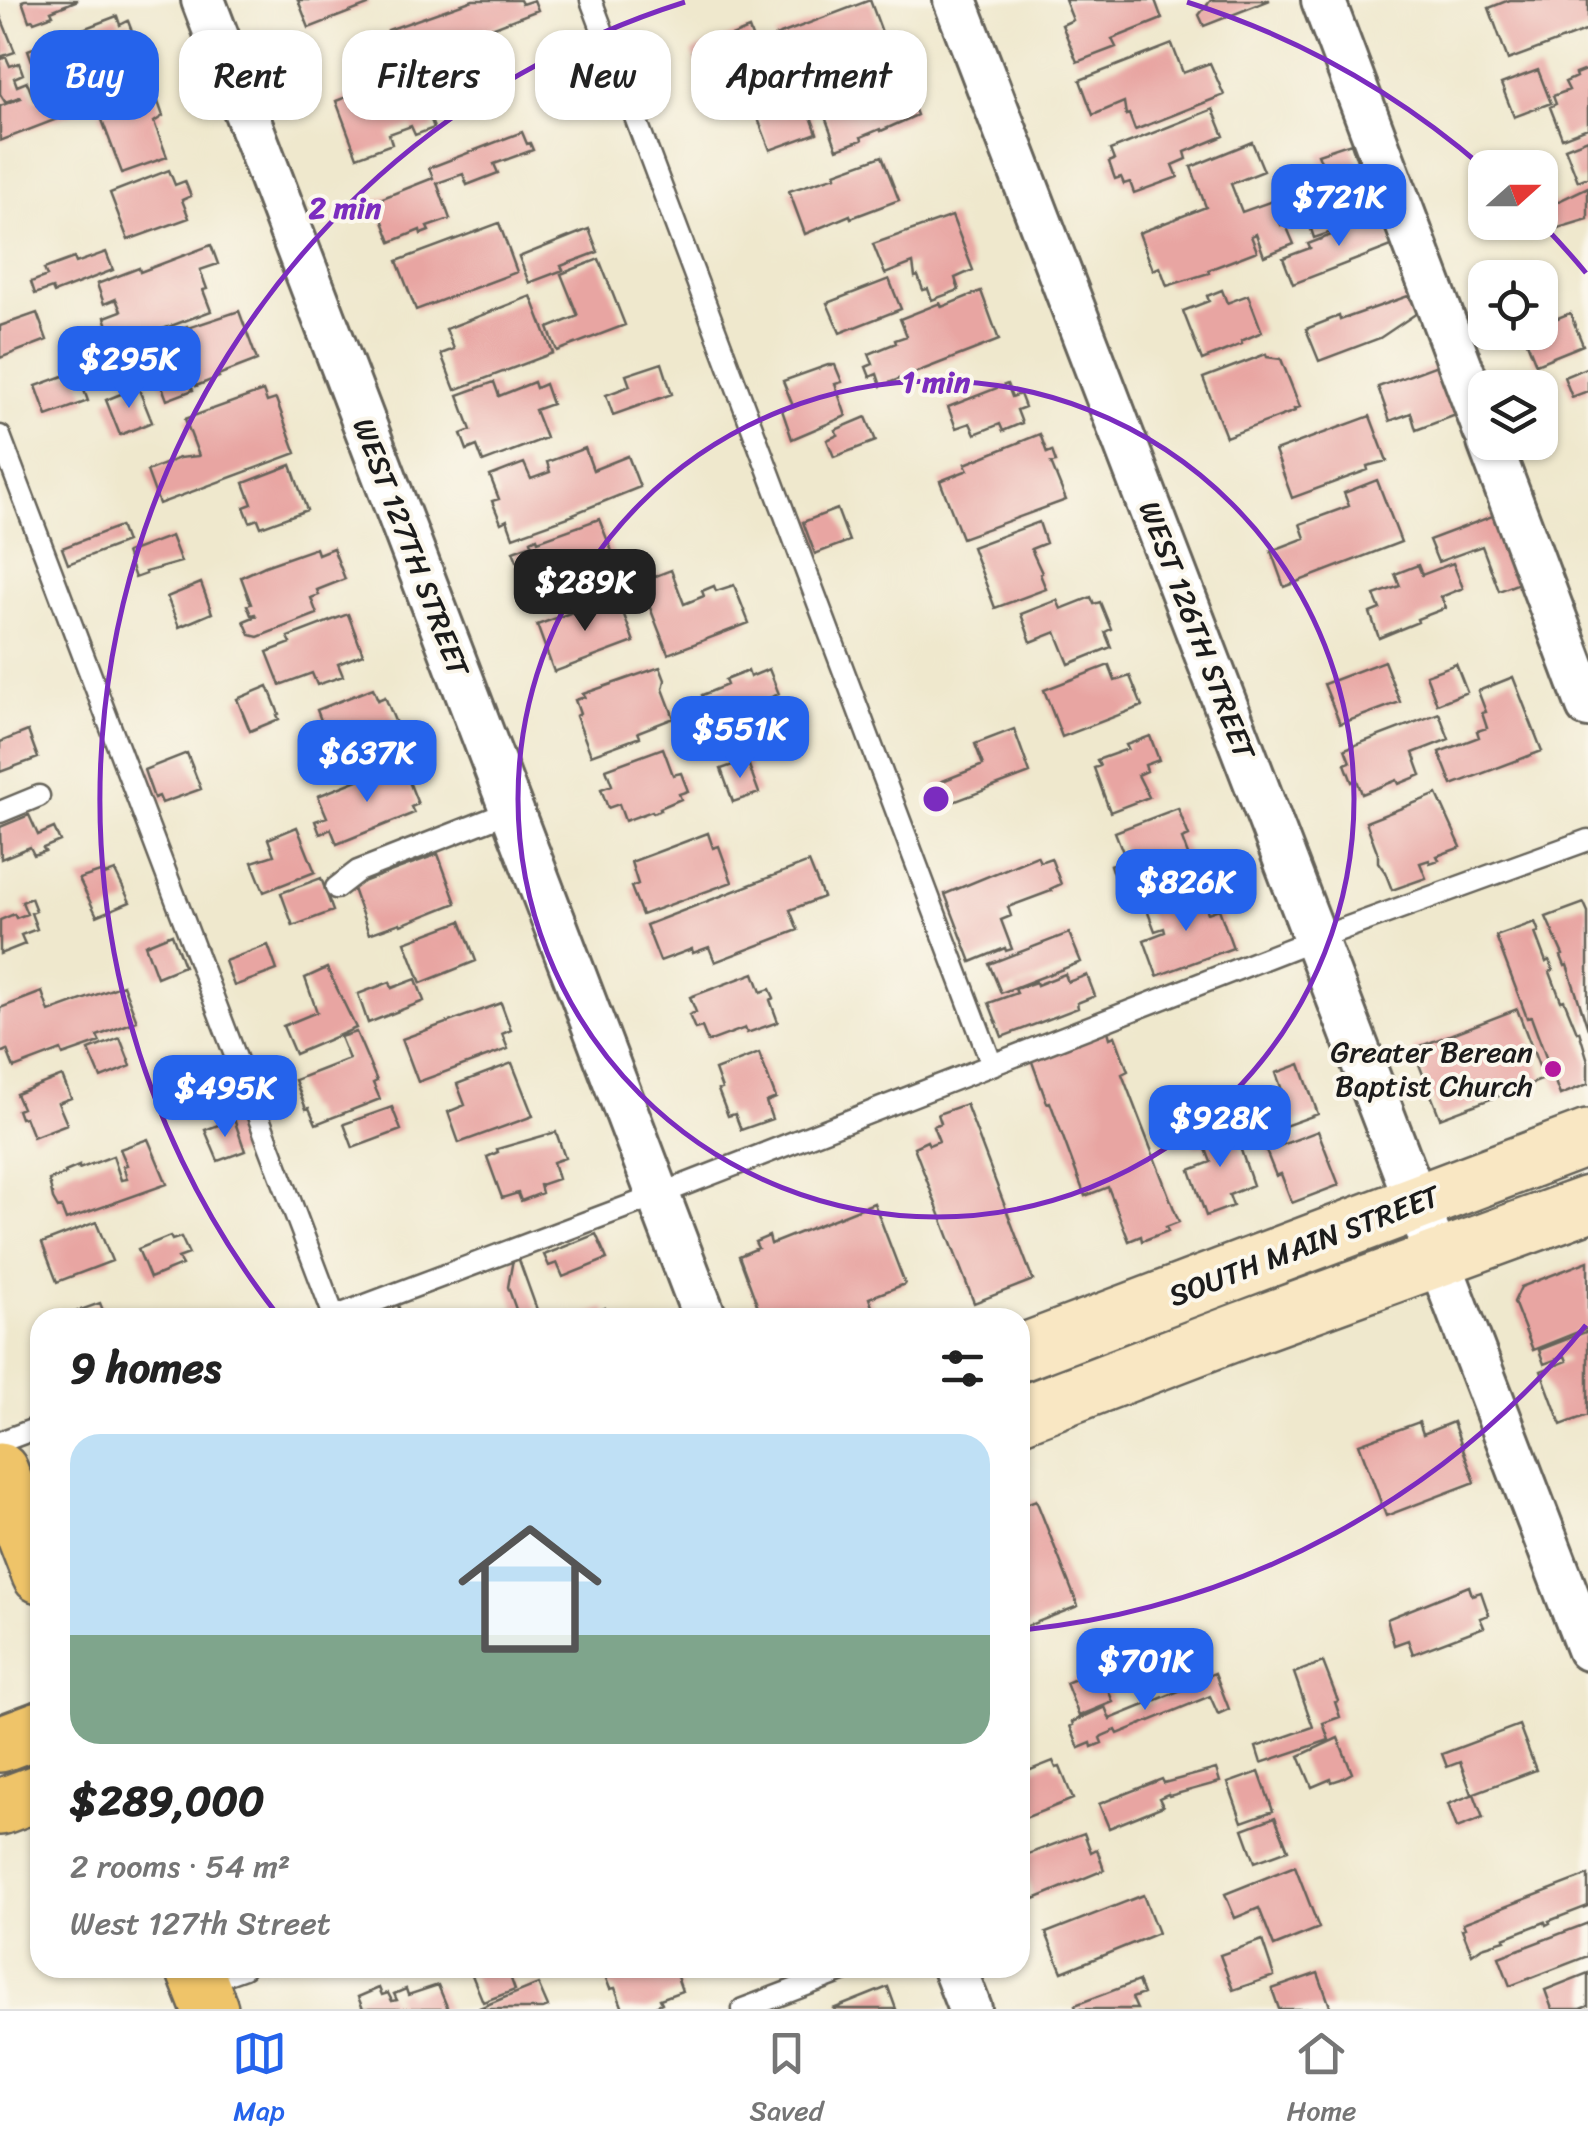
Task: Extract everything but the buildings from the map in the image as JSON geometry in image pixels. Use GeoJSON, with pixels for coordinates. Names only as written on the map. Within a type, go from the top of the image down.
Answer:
{"type":"FeatureCollection","features":[{"type":"Feature","properties":{"kind":"main road","name":"SOUTH MAIN STREET"},"geometry":{"type":"LineString","coordinates":[[1030,1349],[1588,1138]]}},
{"type":"Feature","properties":{"kind":"main road","name":"SOUTH MAIN STREET"},"geometry":{"type":"LineString","coordinates":[[1030,1411],[1588,1204]]}},
{"type":"Feature","properties":{"kind":"main road"},"geometry":{"type":"LineString","coordinates":[[10,1498],[30,1549]]}},
{"type":"Feature","properties":{"kind":"main road"},"geometry":{"type":"LineString","coordinates":[[0,1744],[30,1733]]}},
{"type":"Feature","properties":{"kind":"main road"},"geometry":{"type":"LineString","coordinates":[[0,1807],[30,1796]]}},
{"type":"Feature","properties":{"kind":"street","name":"WEST 127TH STREET"},"geometry":{"type":"LineString","coordinates":[[203,0],[701,1308]]}},
{"type":"Feature","properties":{"kind":"street","name":"WEST 126TH STREET"},"geometry":{"type":"LineString","coordinates":[[955,0],[1588,1649]]}},
{"type":"Feature","properties":{"kind":"street"},"geometry":{"type":"LineString","coordinates":[[1323,0],[1468,386]]}},
{"type":"Feature","properties":{"kind":"street"},"geometry":{"type":"LineString","coordinates":[[1496,460],[1588,706]]}},
{"type":"Feature","properties":{"kind":"street"},"geometry":{"type":"LineString","coordinates":[[958,1978],[970,2009]]}},
{"type":"Feature","properties":{"kind":"lane"},"geometry":{"type":"LineString","coordinates":[[590,0],[992,1065]]}},
{"type":"Feature","properties":{"kind":"lane"},"geometry":{"type":"LineString","coordinates":[[0,436],[329,1308]]}},
{"type":"Feature","properties":{"kind":"lane"},"geometry":{"type":"LineString","coordinates":[[0,812],[39,796]]}},
{"type":"Feature","properties":{"kind":"lane"},"geometry":{"type":"LineString","coordinates":[[336,888],[358,871],[512,811]]}},
{"type":"Feature","properties":{"kind":"lane"},"geometry":{"type":"LineString","coordinates":[[356,1308],[1315,939],[1588,840]]}},
{"type":"Feature","properties":{"kind":"lane"},"geometry":{"type":"LineString","coordinates":[[0,1442],[30,1431]]}},
{"type":"Feature","properties":{"kind":"lane"},"geometry":{"type":"LineString","coordinates":[[744,2009],[825,1978]]}},
{"type":"Feature","properties":{"kind":"place","name":"Greater Berean Baptist Church"},"geometry":{"type":"Point","coordinates":[1553,1069]}}]}
